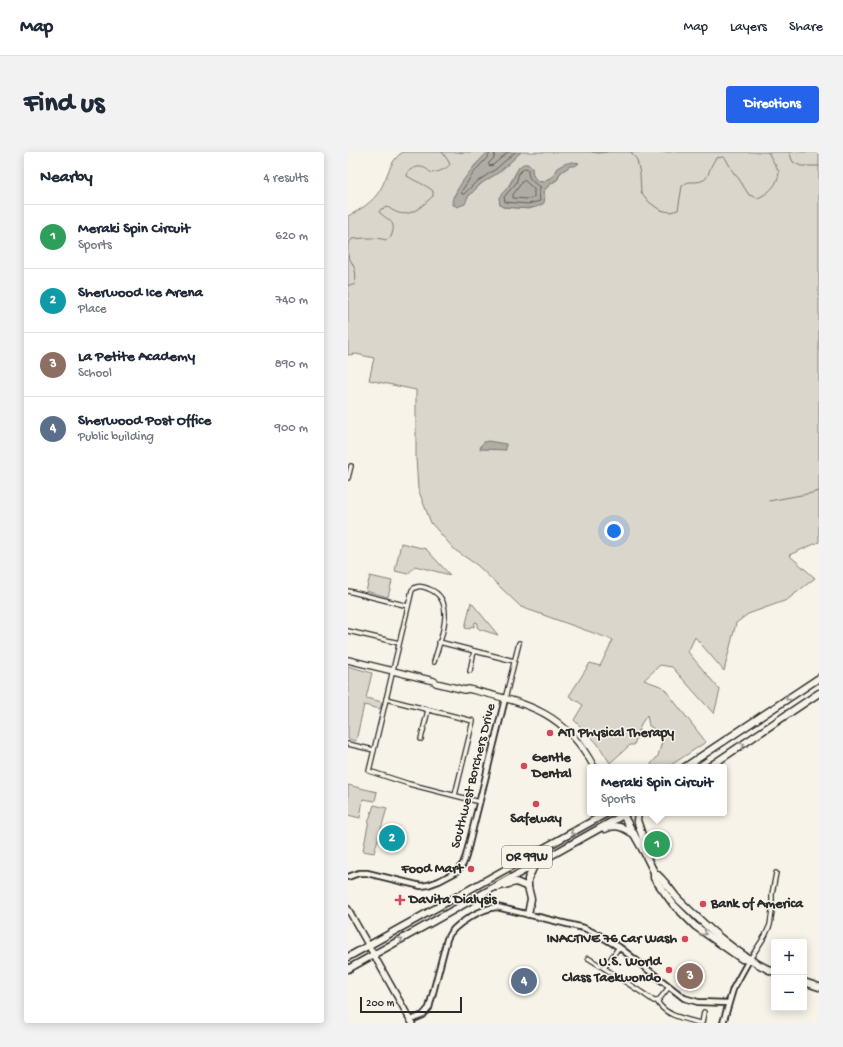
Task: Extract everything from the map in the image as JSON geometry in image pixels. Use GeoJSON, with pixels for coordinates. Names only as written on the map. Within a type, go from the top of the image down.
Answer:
{"type":"FeatureCollection","features":[{"type":"Feature","properties":{"kind":"highway"},"geometry":{"type":"LineString","coordinates":[[690,764],[819,678]]}},
{"type":"Feature","properties":{"kind":"highway"},"geometry":{"type":"LineString","coordinates":[[713,764],[819,693]]}},
{"type":"Feature","properties":{"kind":"highway","name":"OR 99W"},"geometry":{"type":"LineString","coordinates":[[348,957],[600,816]]}},
{"type":"Feature","properties":{"kind":"highway","name":"OR 99W"},"geometry":{"type":"LineString","coordinates":[[348,969],[620,816]]}},
{"type":"Feature","properties":{"kind":"highway"},"geometry":{"type":"LineString","coordinates":[[625,816],[654,872],[675,896],[702,922],[722,940],[745,955],[749,960]]}},
{"type":"Feature","properties":{"kind":"highway"},"geometry":{"type":"LineString","coordinates":[[638,816],[637,820],[644,841],[642,850]]}},
{"type":"Feature","properties":{"kind":"highway"},"geometry":{"type":"LineString","coordinates":[[575,842],[581,843],[614,826],[618,826],[634,834]]}},
{"type":"Feature","properties":{"kind":"highway"},"geometry":{"type":"LineString","coordinates":[[528,914],[531,899],[528,887],[528,877],[535,864]]}},
{"type":"Feature","properties":{"kind":"highway"},"geometry":{"type":"LineString","coordinates":[[654,872],[654,878],[675,906],[695,926],[742,959],[749,960],[771,971]]}},
{"type":"Feature","properties":{"kind":"highway"},"geometry":{"type":"LineString","coordinates":[[493,888],[507,886],[516,882],[528,887]]}},
{"type":"Feature","properties":{"kind":"highway"},"geometry":{"type":"LineString","coordinates":[[675,906],[682,908],[693,918],[702,922]]}},
{"type":"Feature","properties":{"kind":"highway"},"geometry":{"type":"LineString","coordinates":[[807,983],[819,987]]}},
{"type":"Feature","properties":{"kind":"main road"},"geometry":{"type":"LineString","coordinates":[[348,660],[434,681],[438,680],[452,683],[468,689],[505,698],[538,710],[563,726],[579,742],[592,764]]}},
{"type":"Feature","properties":{"kind":"main road"},"geometry":{"type":"LineString","coordinates":[[348,909],[412,1022]]}},
{"type":"Feature","properties":{"kind":"street"},"geometry":{"type":"LineString","coordinates":[[348,478],[351,466]]}},
{"type":"Feature","properties":{"kind":"street"},"geometry":{"type":"LineString","coordinates":[[434,662],[446,613],[444,604],[437,594],[419,586],[412,590],[369,771],[409,784],[480,802]]}},
{"type":"Feature","properties":{"kind":"street"},"geometry":{"type":"LineString","coordinates":[[348,591],[408,606]]}},
{"type":"Feature","properties":{"kind":"street"},"geometry":{"type":"LineString","coordinates":[[348,631],[399,643]]}},
{"type":"Feature","properties":{"kind":"street"},"geometry":{"type":"LineString","coordinates":[[439,642],[514,661]]}},
{"type":"Feature","properties":{"kind":"street","name":"Southwest Borchers Drive"},"geometry":{"type":"LineString","coordinates":[[348,877],[359,873],[367,873],[424,886],[435,883],[451,874],[459,869],[465,861],[518,643]]}},
{"type":"Feature","properties":{"kind":"street"},"geometry":{"type":"LineString","coordinates":[[470,671],[474,651]]}},
{"type":"Feature","properties":{"kind":"street"},"geometry":{"type":"LineString","coordinates":[[386,699],[473,721],[455,795]]}},
{"type":"Feature","properties":{"kind":"street"},"geometry":{"type":"LineString","coordinates":[[421,739],[428,710]]}},
{"type":"Feature","properties":{"kind":"street"},"geometry":{"type":"LineString","coordinates":[[348,744],[374,750]]}},
{"type":"Feature","properties":{"kind":"street"},"geometry":{"type":"LineString","coordinates":[[723,1023],[735,984],[765,936],[770,925],[772,894],[776,873]]}},
{"type":"Feature","properties":{"kind":"street"},"geometry":{"type":"LineString","coordinates":[[412,1022],[423,1015],[430,1008],[447,939],[454,928],[482,911],[492,907],[500,907],[584,928],[619,947],[680,996],[698,1002],[728,1003]]}},
{"type":"Feature","properties":{"kind":"street"},"geometry":{"type":"LineString","coordinates":[[604,968],[619,947]]}},
{"type":"Feature","properties":{"kind":"street"},"geometry":{"type":"LineString","coordinates":[[588,958],[652,1000],[657,1001],[659,1005],[672,1015],[701,1023],[704,1012]]}},
{"type":"Feature","properties":{"kind":"street"},"geometry":{"type":"LineString","coordinates":[[657,1001],[669,987]]}},
{"type":"Feature","properties":{"kind":"shaded area"},"geometry":{"type":"Polygon","coordinates":[[[403,152],[488,152],[475,165],[453,197],[452,202],[454,206],[467,198],[485,180],[499,172],[521,152],[819,152],[819,542],[789,555],[815,578],[787,600],[748,614],[736,623],[724,671],[695,637],[688,652],[720,690],[714,714],[672,667],[660,665],[644,680],[663,687],[706,742],[673,764],[651,764],[658,756],[664,734],[649,726],[647,715],[641,724],[634,745],[630,745],[610,763],[597,743],[574,720],[583,705],[569,696],[590,663],[600,666],[613,640],[521,607],[477,565],[455,550],[431,523],[418,489],[416,458],[416,390],[369,380],[374,358],[356,354],[348,355],[348,216],[366,205],[374,198],[395,159],[403,152]],[[577,162],[557,168],[552,177],[542,182],[535,178],[532,167],[529,165],[519,167],[500,201],[500,205],[503,207],[529,209],[535,207],[546,188],[558,179],[560,173],[570,166],[578,164],[577,162]]]}},
{"type":"Feature","properties":{"kind":"shaded area"},"geometry":{"type":"Polygon","coordinates":[[[401,543],[426,549],[450,575],[415,566],[408,574],[395,571],[401,543]]]}},
{"type":"Feature","properties":{"kind":"shaded area"},"geometry":{"type":"Polygon","coordinates":[[[370,576],[392,581],[388,597],[366,591],[370,576]]]}},
{"type":"Feature","properties":{"kind":"shaded area"},"geometry":{"type":"Polygon","coordinates":[[[471,602],[498,635],[479,629],[477,627],[478,623],[475,622],[474,627],[471,626],[470,629],[465,628],[471,602]]]}},
{"type":"Feature","properties":{"kind":"shaded area"},"geometry":{"type":"Polygon","coordinates":[[[348,666],[372,673],[366,698],[382,702],[380,709],[364,705],[356,741],[348,739],[348,666]]]}},
{"type":"Feature","properties":{"kind":"shaded area"},"geometry":{"type":"Polygon","coordinates":[[[348,785],[377,792],[375,801],[363,799],[360,818],[348,815],[348,785]]]}},
{"type":"Feature","properties":{"kind":"shaded area"},"geometry":{"type":"Polygon","coordinates":[[[374,805],[387,808],[374,853],[363,851],[369,820],[374,805]]]}},
{"type":"Feature","properties":{"kind":"water"},"geometry":{"type":"Polygon","coordinates":[[[488,152],[521,152],[498,173],[474,189],[467,198],[465,204],[457,207],[454,203],[454,196],[458,188],[488,152]]]}},
{"type":"Feature","properties":{"kind":"water"},"geometry":{"type":"Polygon","coordinates":[[[572,162],[579,163],[575,166],[570,166],[560,173],[558,179],[549,185],[543,192],[545,196],[544,203],[539,206],[524,208],[503,207],[500,205],[499,198],[512,182],[517,170],[522,165],[528,164],[532,167],[534,176],[537,180],[542,182],[552,177],[557,168],[572,162]]]}},
{"type":"Feature","properties":{"kind":"water"},"geometry":{"type":"Polygon","coordinates":[[[488,441],[506,444],[506,450],[480,449],[484,442],[488,441]]]}},
{"type":"Feature","properties":{"kind":"waterway"},"geometry":{"type":"LineString","coordinates":[[348,244],[352,239],[374,238],[386,240],[391,237],[393,225],[379,212],[381,209],[388,207],[406,214],[417,209],[433,196],[433,191],[407,176],[408,171],[419,167],[434,173],[445,168],[450,164],[442,152]]}},
{"type":"Feature","properties":{"kind":"waterway"},"geometry":{"type":"LineString","coordinates":[[592,152],[607,152]]}},
{"type":"Feature","properties":{"kind":"waterway"},"geometry":{"type":"LineString","coordinates":[[631,152],[637,160],[640,174],[641,192],[649,202],[660,210],[670,212],[678,210],[682,186],[688,182],[702,181],[705,179],[716,158],[723,157],[726,159],[749,195],[758,198],[762,196],[775,185],[779,172],[768,152]]}},
{"type":"Feature","properties":{"kind":"waterway"},"geometry":{"type":"LineString","coordinates":[[789,152],[793,162],[801,166],[819,166]]}},
{"type":"Feature","properties":{"kind":"waterway"},"geometry":{"type":"LineString","coordinates":[[348,256],[356,273],[355,285],[348,285]]}},
{"type":"Feature","properties":{"kind":"waterway"},"geometry":{"type":"LineString","coordinates":[[769,501],[819,491]]}},
{"type":"Feature","properties":{"kind":"place","name":"ATI Physical Therapy"},"geometry":{"type":"Point","coordinates":[550,733]}},
{"type":"Feature","properties":{"kind":"place","name":"Gentle Dental"},"geometry":{"type":"Point","coordinates":[524,766]}},
{"type":"Feature","properties":{"kind":"place","name":"Safeway"},"geometry":{"type":"Point","coordinates":[536,804]}},
{"type":"Feature","properties":{"kind":"place","name":"Sherwood Ice Arena"},"geometry":{"type":"Point","coordinates":[392,838]}},
{"type":"Feature","properties":{"kind":"place","name":"Meraki Spin Circuit"},"geometry":{"type":"Point","coordinates":[657,844]}},
{"type":"Feature","properties":{"kind":"place","name":"Food Mart"},"geometry":{"type":"Point","coordinates":[471,869]}},
{"type":"Feature","properties":{"kind":"place","name":"DaVita Dialysis"},"geometry":{"type":"Point","coordinates":[400,900]}},
{"type":"Feature","properties":{"kind":"place","name":"Bank of America"},"geometry":{"type":"Point","coordinates":[703,904]}},
{"type":"Feature","properties":{"kind":"place","name":"INACTIVE 76 Car Wash"},"geometry":{"type":"Point","coordinates":[685,939]}},
{"type":"Feature","properties":{"kind":"place","name":"U.S. World Class Taekwondo"},"geometry":{"type":"Point","coordinates":[669,970]}},
{"type":"Feature","properties":{"kind":"place","name":"La Petite Academy"},"geometry":{"type":"Point","coordinates":[690,976]}},
{"type":"Feature","properties":{"kind":"place","name":"Sherwood Post Office"},"geometry":{"type":"Point","coordinates":[524,981]}}]}
